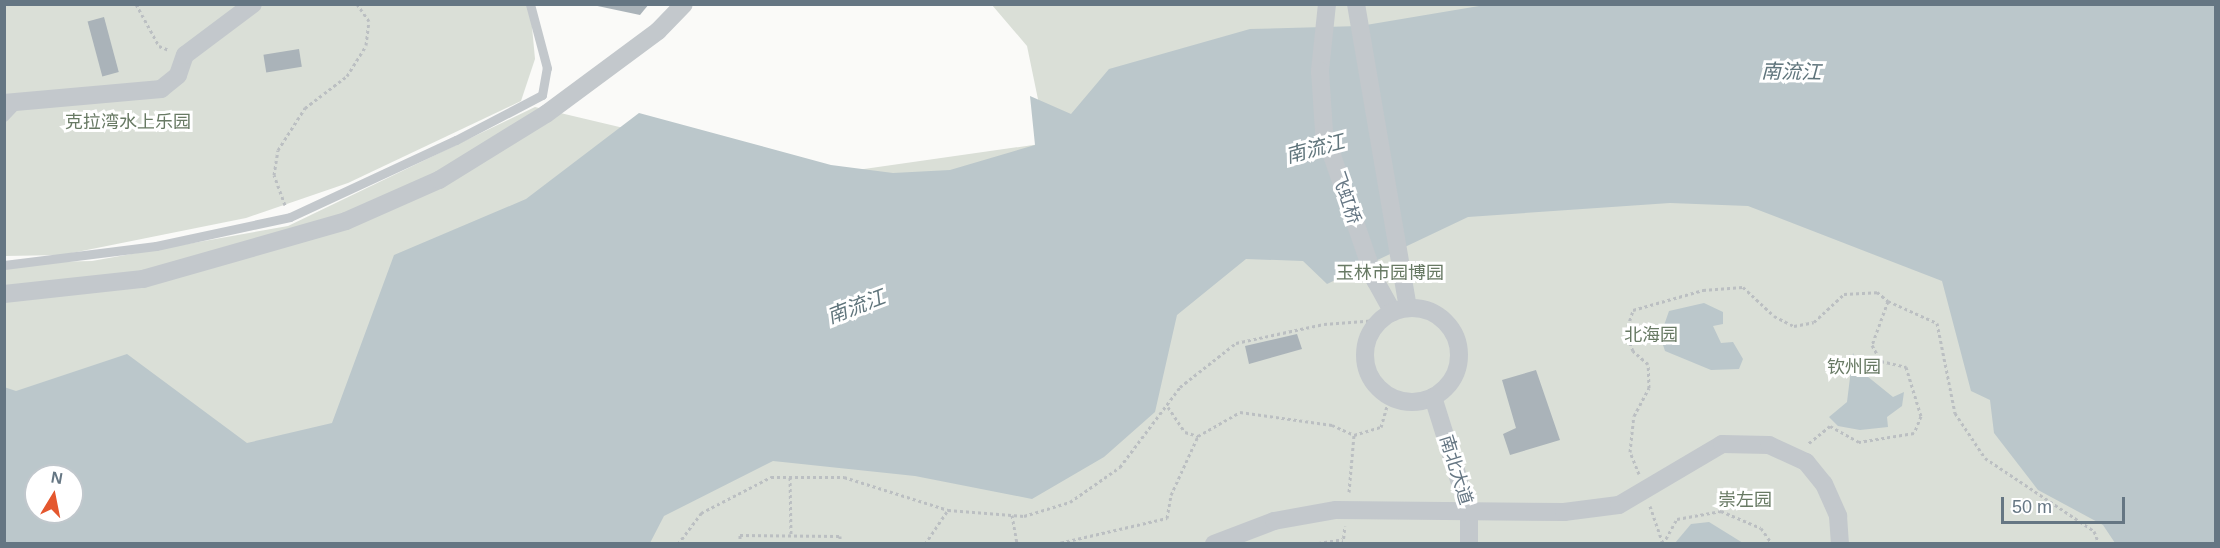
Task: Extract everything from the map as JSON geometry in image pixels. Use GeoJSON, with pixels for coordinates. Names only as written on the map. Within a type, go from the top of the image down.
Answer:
{"type":"FeatureCollection","features":[{"type":"Feature","properties":{"kind":"street"},"geometry":{"type":"LineString","coordinates":[[11,102],[161,89],[178,75],[185,55],[253,4]]}},
{"type":"Feature","properties":{"kind":"street"},"geometry":{"type":"LineString","coordinates":[[4,294],[143,279],[346,221],[439,180],[546,114],[658,31],[684,4]]}},
{"type":"Feature","properties":{"kind":"street","name":"飞虹桥"},"geometry":{"type":"LineString","coordinates":[[1326,6],[1320,71],[1324,132],[1375,280],[1394,313]]}},
{"type":"Feature","properties":{"kind":"street"},"geometry":{"type":"LineString","coordinates":[[1358,9],[1402,270],[1394,313],[1371,332],[1365,361],[1369,375],[1390,396],[1404,401],[1433,397],[1455,374],[1458,342],[1439,316],[1394,313]]}},
{"type":"Feature","properties":{"kind":"street","name":"南北大道"},"geometry":{"type":"LineString","coordinates":[[1433,397],[1469,512],[1469,543]]}},
{"type":"Feature","properties":{"kind":"street"},"geometry":{"type":"LineString","coordinates":[[1214,543],[1274,521],[1346,510],[1563,512],[1619,505],[1722,444],[1769,445],[1799,459],[1824,484],[1838,516],[1840,543]]}},
{"type":"Feature","properties":{"kind":"lane"},"geometry":{"type":"LineString","coordinates":[[4,265],[156,246],[290,217],[542,94],[547,68],[530,4]]}},
{"type":"Feature","properties":{"kind":"lane"},"geometry":{"type":"LineString","coordinates":[[4,117],[11,102]]}},
{"type":"Feature","properties":{"kind":"path"},"geometry":{"type":"LineString","coordinates":[[136,4],[159,46],[185,55]]}},
{"type":"Feature","properties":{"kind":"path"},"geometry":{"type":"LineString","coordinates":[[290,217],[274,175],[278,150],[305,108],[346,76],[366,45],[369,21],[357,4]]}},
{"type":"Feature","properties":{"kind":"path"},"geometry":{"type":"LineString","coordinates":[[1663,543],[1630,452],[1634,416],[1649,388],[1648,364],[1633,351],[1626,332],[1633,310],[1703,290],[1743,287],[1774,316],[1794,326],[1814,322],[1844,294],[1876,292],[1888,301],[1937,323],[1955,414],[1985,458],[2094,531],[2098,543]]}},
{"type":"Feature","properties":{"kind":"path"},"geometry":{"type":"LineString","coordinates":[[1799,459],[1813,435],[1830,426],[1858,442],[1914,433],[1921,416],[1906,367],[1881,361],[1872,345],[1888,301]]}},
{"type":"Feature","properties":{"kind":"path"},"geometry":{"type":"LineString","coordinates":[[678,543],[701,513],[771,477],[844,477],[948,510],[1012,515],[1070,502],[1120,466],[1180,387],[1236,343],[1324,324],[1394,313]]}},
{"type":"Feature","properties":{"kind":"path"},"geometry":{"type":"LineString","coordinates":[[1054,543],[1167,518],[1171,495],[1198,436],[1240,412],[1332,425],[1354,435],[1381,427],[1390,396]]}},
{"type":"Feature","properties":{"kind":"path"},"geometry":{"type":"LineString","coordinates":[[1167,407],[1185,432],[1198,436]]}},
{"type":"Feature","properties":{"kind":"path"},"geometry":{"type":"LineString","coordinates":[[1346,510],[1354,435]]}},
{"type":"Feature","properties":{"kind":"path"},"geometry":{"type":"LineString","coordinates":[[790,477],[791,536]]}},
{"type":"Feature","properties":{"kind":"path"},"geometry":{"type":"LineString","coordinates":[[925,543],[948,510]]}},
{"type":"Feature","properties":{"kind":"path"},"geometry":{"type":"LineString","coordinates":[[1663,543],[1677,519],[1721,511],[1761,528],[1772,543]]}},
{"type":"Feature","properties":{"kind":"path"},"geometry":{"type":"LineString","coordinates":[[1012,515],[1017,543]]}},
{"type":"Feature","properties":{"kind":"path"},"geometry":{"type":"LineString","coordinates":[[740,543],[740,535],[840,536],[840,543]]}},
{"type":"Feature","properties":{"kind":"path"},"geometry":{"type":"LineString","coordinates":[[1312,543],[1343,539]]}},
{"type":"Feature","properties":{"kind":"path"},"geometry":{"type":"LineString","coordinates":[[1956,543],[1962,543]]}},
{"type":"Feature","properties":{"kind":"green space","name":"克拉湾水上乐园"},"geometry":{"type":"Polygon","coordinates":[[[4,5],[530,5],[535,59],[521,101],[348,183],[246,218],[62,255],[5,256],[4,5]]]}},
{"type":"Feature","properties":{"kind":"green space","name":"玉林市园博园"},"geometry":{"type":"Polygon","coordinates":[[[992,5],[1970,5],[2215,543],[5,543],[4,263],[92,261],[288,226],[535,107],[822,175],[1047,143],[1027,46],[992,5]]]}},
{"type":"Feature","properties":{"kind":"water","name":"南流江"},"geometry":{"type":"Polygon","coordinates":[[[1491,4],[2215,5],[2215,543],[2115,543],[2103,525],[2038,490],[1994,433],[1990,400],[1971,391],[1942,281],[1748,206],[1670,203],[1468,217],[1327,284],[1303,261],[1246,259],[1177,315],[1155,412],[1104,457],[1032,499],[915,476],[773,461],[664,516],[650,543],[5,543],[4,387],[16,391],[127,354],[247,443],[332,423],[394,255],[526,199],[639,113],[831,165],[893,173],[950,170],[1035,145],[1030,96],[1071,114],[1109,69],[1250,29],[1360,26],[1491,4]]]}},
{"type":"Feature","properties":{"kind":"water"},"geometry":{"type":"Polygon","coordinates":[[[1704,303],[1723,312],[1723,324],[1713,326],[1721,343],[1733,342],[1743,359],[1739,369],[1711,370],[1665,351],[1662,342],[1672,342],[1662,331],[1669,311],[1704,303]]]}},
{"type":"Feature","properties":{"kind":"water"},"geometry":{"type":"Polygon","coordinates":[[[1853,353],[1862,372],[1893,397],[1904,392],[1902,406],[1887,417],[1888,427],[1860,430],[1838,426],[1829,417],[1847,402],[1853,353]]]}},
{"type":"Feature","properties":{"kind":"water"},"geometry":{"type":"Polygon","coordinates":[[[1709,522],[1743,543],[1675,543],[1691,524],[1709,522]]]}},
{"type":"Feature","properties":{"kind":"building"},"geometry":{"type":"Polygon","coordinates":[[[588,4],[649,4],[640,15],[588,4]]]}},
{"type":"Feature","properties":{"kind":"building"},"geometry":{"type":"Polygon","coordinates":[[[104,17],[119,72],[102,76],[88,21],[104,17]]]}},
{"type":"Feature","properties":{"kind":"building"},"geometry":{"type":"Polygon","coordinates":[[[299,49],[302,67],[266,72],[263,55],[299,49]]]}},
{"type":"Feature","properties":{"kind":"building"},"geometry":{"type":"Polygon","coordinates":[[[1297,334],[1302,349],[1249,364],[1245,346],[1297,334]]]}},
{"type":"Feature","properties":{"kind":"building"},"geometry":{"type":"Polygon","coordinates":[[[1536,370],[1560,440],[1510,455],[1503,434],[1516,428],[1502,380],[1536,370]]]}},
{"type":"Feature","properties":{"kind":"park label","name":"北海园"},"geometry":{"type":"Point","coordinates":[1651,335]}},
{"type":"Feature","properties":{"kind":"park label","name":"钦州园"},"geometry":{"type":"Point","coordinates":[1854,367]}},
{"type":"Feature","properties":{"kind":"park label","name":"崇左园"},"geometry":{"type":"Point","coordinates":[1745,500]}}]}
